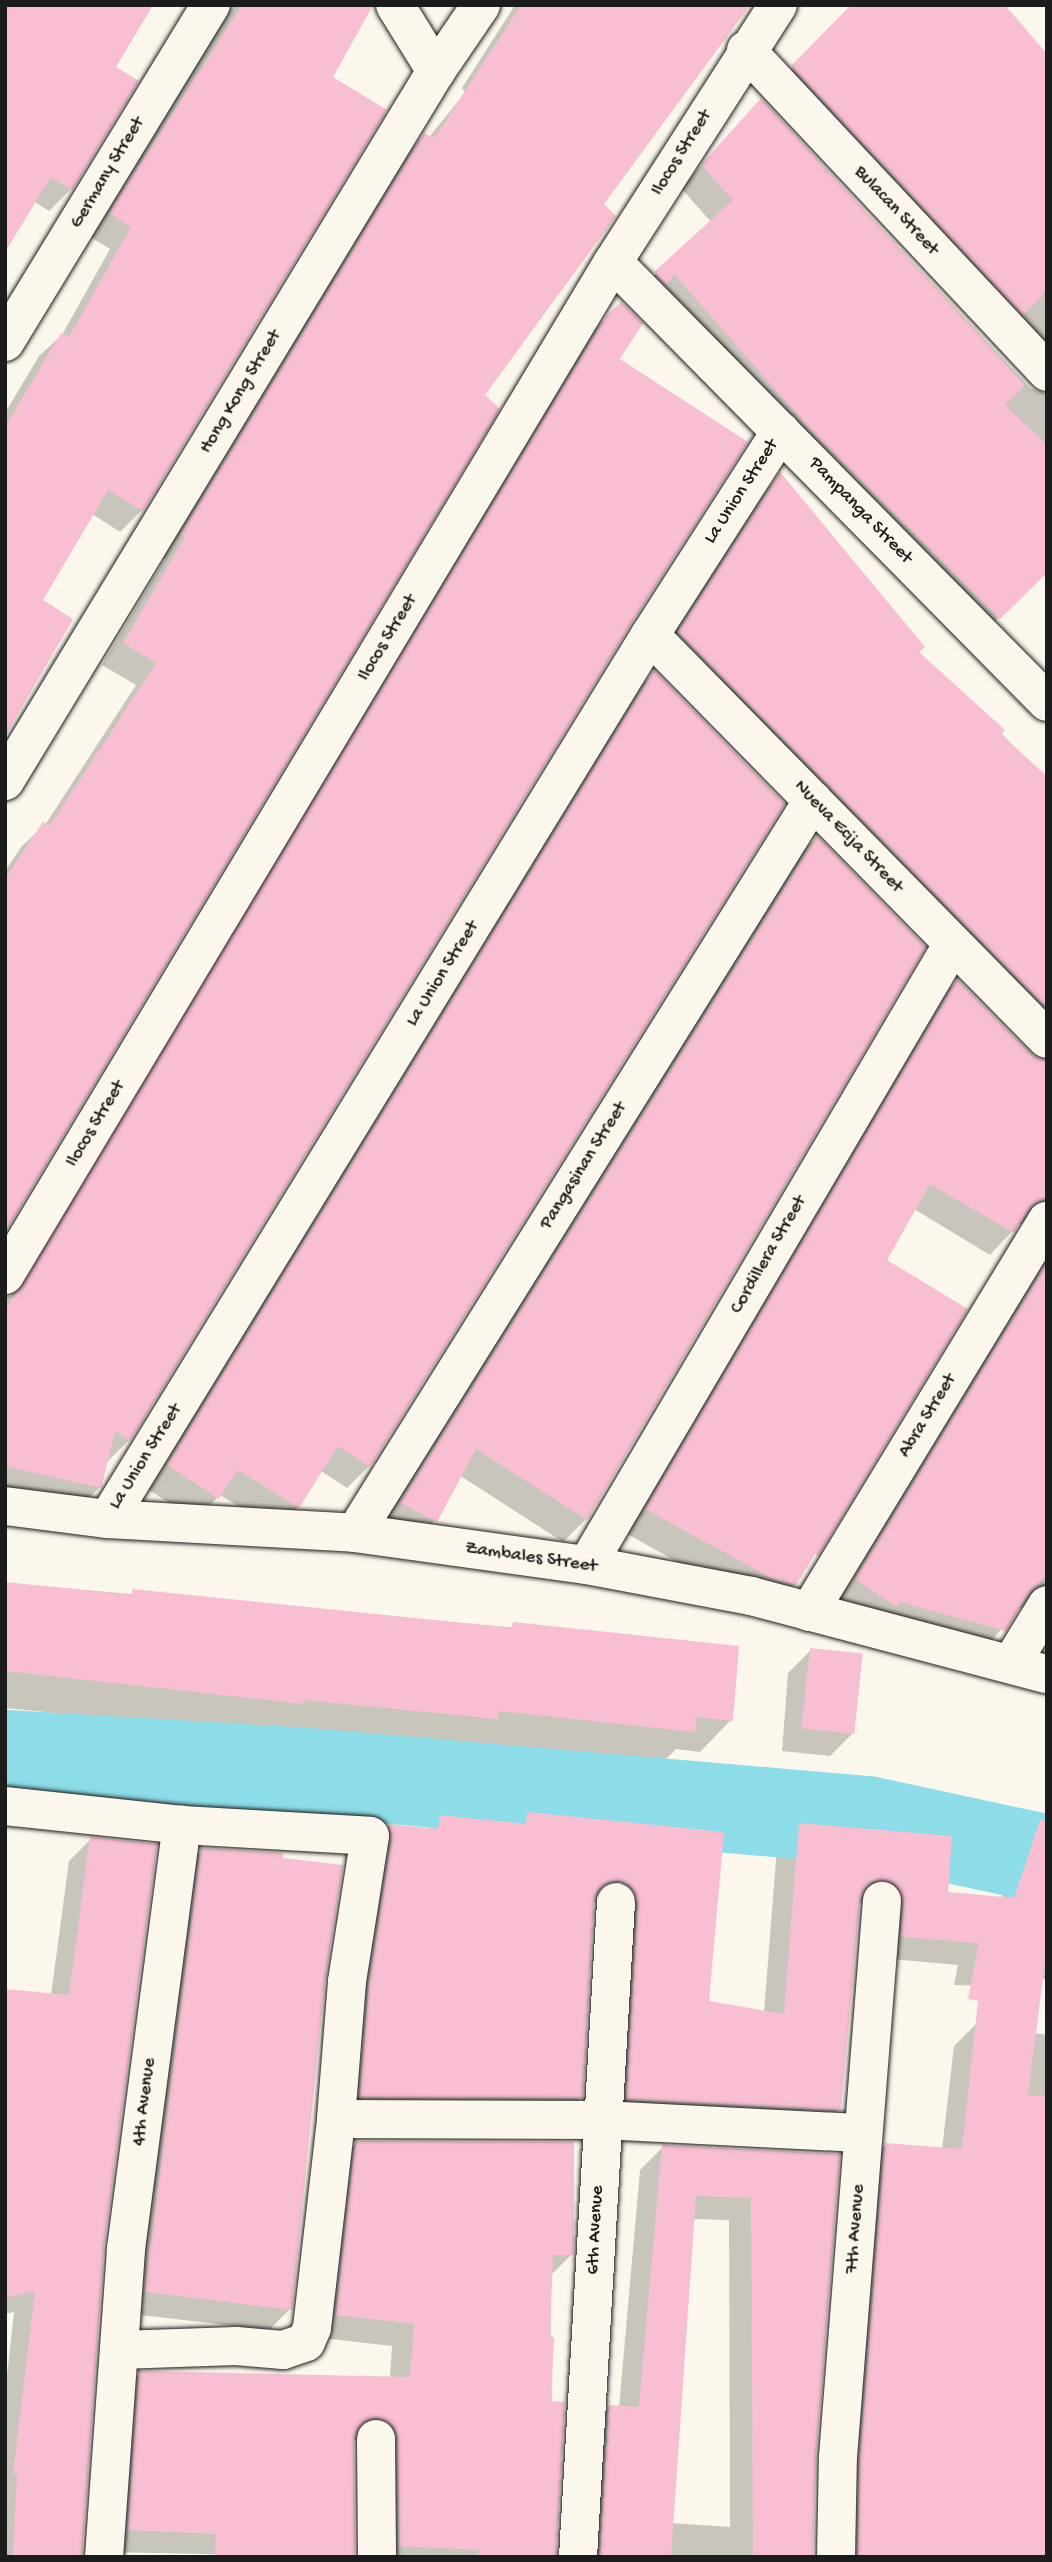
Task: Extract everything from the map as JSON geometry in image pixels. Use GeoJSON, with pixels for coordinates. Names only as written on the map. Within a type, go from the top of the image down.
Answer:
{"type":"FeatureCollection","features":[{"type":"Feature","properties":{"kind":"street","name":"Germany Street"},"geometry":{"type":"LineString","coordinates":[[5,342],[211,5]]}},
{"type":"Feature","properties":{"kind":"street"},"geometry":{"type":"LineString","coordinates":[[395,5],[436,71]]}},
{"type":"Feature","properties":{"kind":"street","name":"Hong Kong Street"},"geometry":{"type":"LineString","coordinates":[[5,781],[436,71],[481,5]]}},
{"type":"Feature","properties":{"kind":"street","name":"Ilocos Street"},"geometry":{"type":"LineString","coordinates":[[5,1275],[613,262],[746,50],[778,5]]}},
{"type":"Feature","properties":{"kind":"street","name":"Bulacan Street"},"geometry":{"type":"LineString","coordinates":[[746,50],[1047,372]]}},
{"type":"Feature","properties":{"kind":"street","name":"Pampanga Street"},"geometry":{"type":"LineString","coordinates":[[613,262],[1047,702]]}},
{"type":"Feature","properties":{"kind":"street","name":"La Union Street"},"geometry":{"type":"LineString","coordinates":[[108,1520],[650,635],[781,431]]}},
{"type":"Feature","properties":{"kind":"street","name":"Nueva Ecija Street"},"geometry":{"type":"LineString","coordinates":[[650,635],[1047,1039]]}},
{"type":"Feature","properties":{"kind":"street","name":"Pangasinan Street"},"geometry":{"type":"LineString","coordinates":[[355,1532],[813,800]]}},
{"type":"Feature","properties":{"kind":"street","name":"Cordillera Street"},"geometry":{"type":"LineString","coordinates":[[587,1565],[952,945]]}},
{"type":"Feature","properties":{"kind":"street","name":"Abra Street"},"geometry":{"type":"LineString","coordinates":[[809,1612],[1047,1221]]}},
{"type":"Feature","properties":{"kind":"street","name":"Zambales Street"},"geometry":{"type":"LineString","coordinates":[[5,1506],[108,1520],[355,1532],[587,1565],[809,1612],[1029,1669]]}},
{"type":"Feature","properties":{"kind":"street"},"geometry":{"type":"LineString","coordinates":[[1029,1669],[1047,1605]]}},
{"type":"Feature","properties":{"kind":"street"},"geometry":{"type":"LineString","coordinates":[[5,1806],[182,1825],[370,1836],[347,1982],[336,2119],[312,2328],[306,2342],[282,2350],[198,2346],[119,2350]]}},
{"type":"Feature","properties":{"kind":"street","name":"4th Avenue"},"geometry":{"type":"LineString","coordinates":[[104,2557],[126,2249],[182,1825]]}},
{"type":"Feature","properties":{"kind":"street","name":"7th Avenue"},"geometry":{"type":"LineString","coordinates":[[836,2557],[838,2457],[882,1901]]}},
{"type":"Feature","properties":{"kind":"street","name":"6th Avenue"},"geometry":{"type":"LineString","coordinates":[[578,2557],[616,1902]]}},
{"type":"Feature","properties":{"kind":"street"},"geometry":{"type":"LineString","coordinates":[[336,2119],[602,2120],[863,2133]]}},
{"type":"Feature","properties":{"kind":"street"},"geometry":{"type":"LineString","coordinates":[[376,2440],[377,2557]]}},
{"type":"Feature","properties":{"kind":"building"},"geometry":{"type":"Polygon","coordinates":[[[5,5],[153,5],[116,67],[139,81],[72,190],[51,177],[5,252],[5,5]]]}},
{"type":"Feature","properties":{"kind":"building"},"geometry":{"type":"Polygon","coordinates":[[[242,5],[373,5],[333,77],[387,110],[143,511],[108,490],[43,600],[73,619],[5,736],[5,427],[61,333],[69,337],[131,227],[109,213],[242,5]]]}},
{"type":"Feature","properties":{"kind":"building"},"geometry":{"type":"Polygon","coordinates":[[[521,5],[750,5],[604,204],[616,216],[485,395],[500,409],[6,1231],[5,879],[43,822],[50,826],[156,663],[123,643],[185,537],[181,534],[424,133],[433,138],[438,133],[521,5]]]}},
{"type":"Feature","properties":{"kind":"building"},"geometry":{"type":"Polygon","coordinates":[[[851,5],[1005,5],[1047,54],[1047,290],[1023,315],[791,66],[851,5]]]}},
{"type":"Feature","properties":{"kind":"building"},"geometry":{"type":"Polygon","coordinates":[[[761,98],[1025,385],[1005,405],[1047,445],[1047,573],[1000,619],[809,428],[674,274],[667,285],[654,272],[733,200],[701,165],[761,98]]]}},
{"type":"Feature","properties":{"kind":"building"},"geometry":{"type":"Polygon","coordinates":[[[621,302],[643,323],[620,359],[748,442],[631,624],[130,1441],[115,1432],[101,1488],[5,1466],[5,1311],[607,315],[621,302]]]}},
{"type":"Feature","properties":{"kind":"building"},"geometry":{"type":"Polygon","coordinates":[[[780,472],[925,647],[919,652],[1005,730],[1001,735],[1047,776],[1047,1008],[678,632],[780,472]]]}},
{"type":"Feature","properties":{"kind":"building"},"geometry":{"type":"Polygon","coordinates":[[[654,670],[785,804],[370,1467],[338,1446],[299,1508],[238,1470],[219,1499],[167,1465],[654,670]]]}},
{"type":"Feature","properties":{"kind":"building"},"geometry":{"type":"Polygon","coordinates":[[[817,836],[926,947],[587,1520],[476,1449],[437,1522],[400,1503],[817,836]]]}},
{"type":"Feature","properties":{"kind":"building"},"geometry":{"type":"Polygon","coordinates":[[[957,979],[1031,1054],[1047,1060],[1047,1199],[1029,1209],[1014,1233],[930,1184],[887,1260],[968,1309],[818,1556],[815,1554],[796,1585],[773,1579],[645,1509],[957,979]]]}},
{"type":"Feature","properties":{"kind":"building"},"geometry":{"type":"Polygon","coordinates":[[[1047,1263],[1047,1575],[1028,1594],[1006,1631],[900,1602],[897,1607],[855,1579],[1047,1263]]]}},
{"type":"Feature","properties":{"kind":"building"},"geometry":{"type":"Polygon","coordinates":[[[5,1582],[132,1595],[132,1589],[512,1628],[513,1622],[739,1646],[733,1721],[697,1717],[695,1732],[499,1711],[498,1719],[303,1700],[303,1704],[5,1671],[5,1582]]]}},
{"type":"Feature","properties":{"kind":"building"},"geometry":{"type":"Polygon","coordinates":[[[810,1648],[863,1654],[854,1734],[802,1729],[810,1648]]]}},
{"type":"Feature","properties":{"kind":"building"},"geometry":{"type":"Polygon","coordinates":[[[527,1812],[724,1832],[709,2001],[784,2014],[799,1823],[952,1836],[948,1892],[1014,1898],[1040,1820],[1047,1821],[1047,1947],[1028,2095],[1047,2096],[1047,2557],[858,2557],[860,2458],[885,2143],[962,2149],[978,2001],[968,1999],[979,1943],[901,1937],[904,1902],[894,1883],[872,1882],[860,1899],[841,2110],[626,2099],[638,1903],[629,1884],[617,1880],[598,1889],[594,1901],[583,2098],[360,2097],[369,1985],[392,1839],[388,1824],[438,1829],[440,1815],[526,1824],[527,1812]]]}},
{"type":"Feature","properties":{"kind":"building"},"geometry":{"type":"Polygon","coordinates":[[[90,1837],[157,1844],[104,2246],[82,2557],[13,2557],[17,2474],[13,2474],[35,2291],[5,2298],[5,1989],[69,1995],[90,1837]]]}},
{"type":"Feature","properties":{"kind":"building"},"geometry":{"type":"Polygon","coordinates":[[[201,1848],[283,1853],[283,1858],[343,1865],[325,1980],[292,2310],[145,2292],[201,1848]]]}},
{"type":"Feature","properties":{"kind":"building"},"geometry":{"type":"Polygon","coordinates":[[[355,2141],[574,2142],[574,2255],[553,2255],[550,2337],[554,2337],[551,2401],[565,2402],[556,2557],[478,2557],[479,2550],[399,2546],[398,2438],[394,2427],[376,2417],[364,2421],[354,2439],[355,2557],[215,2557],[216,2534],[128,2530],[139,2371],[410,2377],[414,2324],[336,2315],[355,2141]]]}},
{"type":"Feature","properties":{"kind":"building"},"geometry":{"type":"Polygon","coordinates":[[[662,2145],[840,2154],[816,2455],[813,2557],[753,2557],[751,2198],[696,2196],[671,2557],[600,2557],[609,2405],[639,2407],[662,2145]]]}},
{"type":"Feature","properties":{"kind":"waterway"},"geometry":{"type":"LineString","coordinates":[[5,1754],[308,1772],[867,1820],[1047,1859]]}}]}
